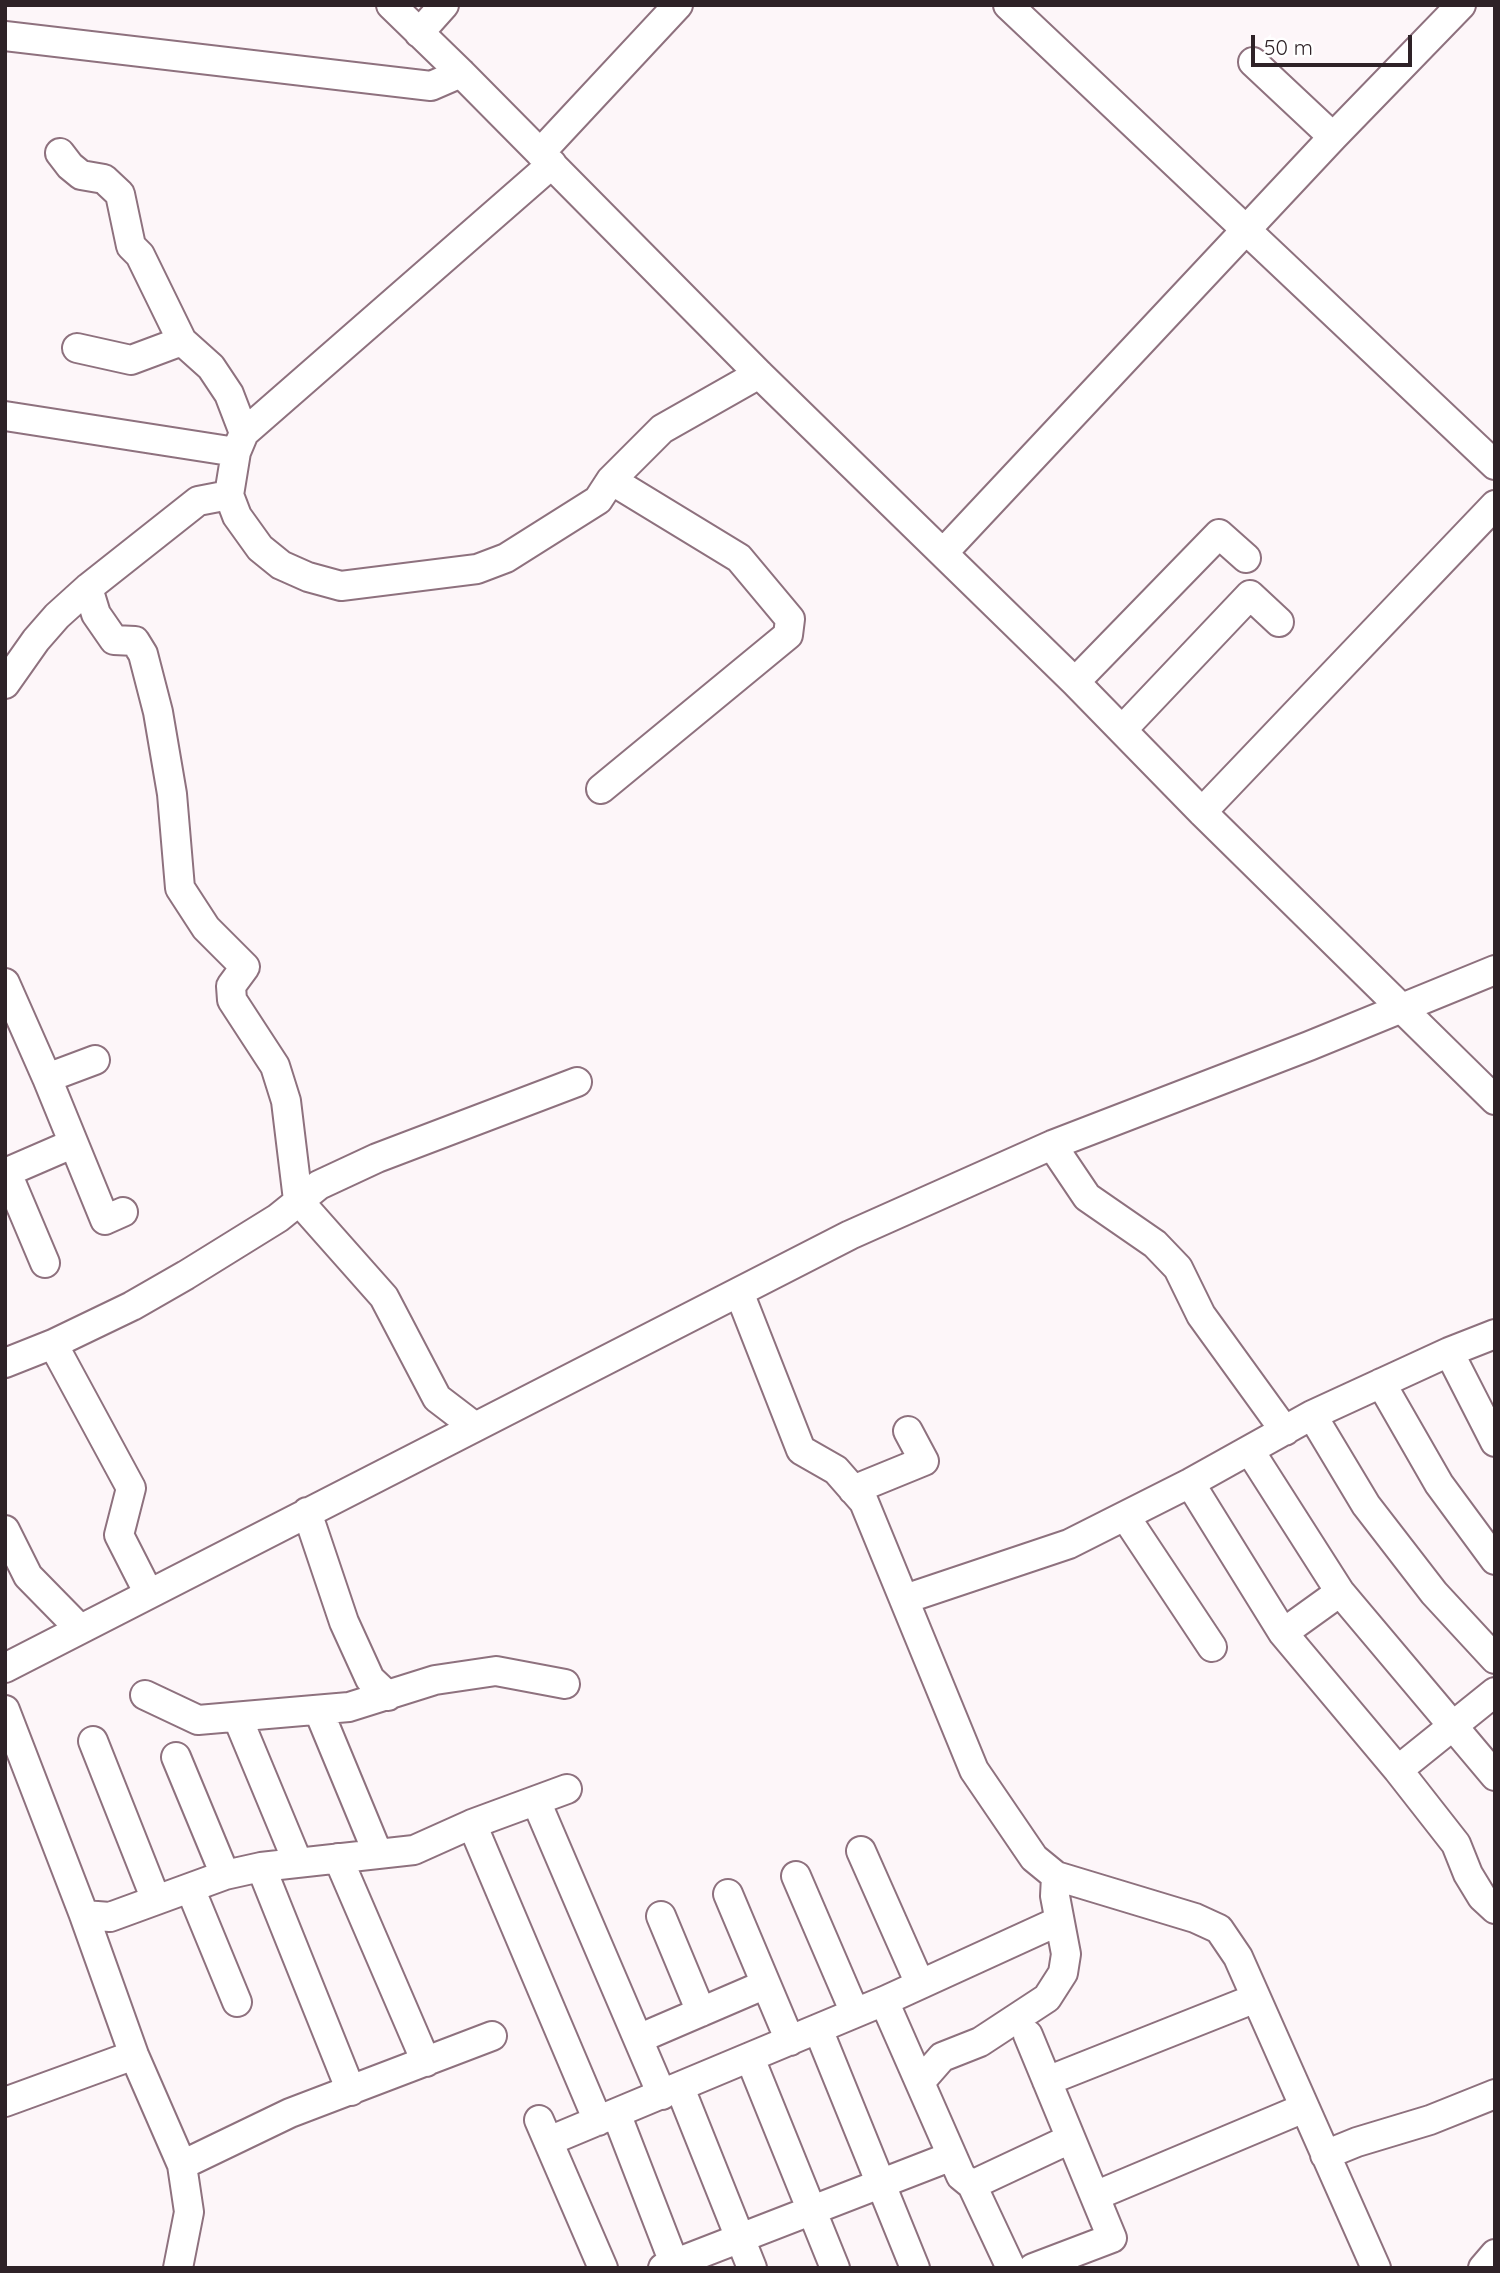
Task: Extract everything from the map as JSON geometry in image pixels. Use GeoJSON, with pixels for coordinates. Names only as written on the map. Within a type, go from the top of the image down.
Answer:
{"type":"FeatureCollection","features":[{"type":"Feature","properties":{"kind":"street"},"geometry":{"type":"LineString","coordinates":[[390,5],[461,73],[759,374],[1075,682],[1202,812],[1495,1100]]}},
{"type":"Feature","properties":{"kind":"street"},"geometry":{"type":"LineString","coordinates":[[419,33],[444,5]]}},
{"type":"Feature","properties":{"kind":"street"},"geometry":{"type":"LineString","coordinates":[[5,416],[240,442],[546,159],[678,5]]}},
{"type":"Feature","properties":{"kind":"street"},"geometry":{"type":"LineString","coordinates":[[1008,5],[1495,466]]}},
{"type":"Feature","properties":{"kind":"street"},"geometry":{"type":"LineString","coordinates":[[943,553],[1245,230],[1461,5]]}},
{"type":"Feature","properties":{"kind":"street"},"geometry":{"type":"LineString","coordinates":[[5,36],[431,86],[461,73]]}},
{"type":"Feature","properties":{"kind":"street"},"geometry":{"type":"LineString","coordinates":[[1253,62],[1333,137]]}},
{"type":"Feature","properties":{"kind":"street"},"geometry":{"type":"LineString","coordinates":[[60,153],[81,175],[104,179],[120,194],[131,246],[141,256],[182,341],[211,367],[229,394],[240,442],[229,495],[237,516],[260,548],[281,565],[308,578],[341,586],[477,569],[506,558],[598,500],[611,480],[662,429],[759,374]]}},
{"type":"Feature","properties":{"kind":"street"},"geometry":{"type":"LineString","coordinates":[[76,348],[131,360],[182,341]]}},
{"type":"Feature","properties":{"kind":"street"},"geometry":{"type":"LineString","coordinates":[[601,789],[788,635],[790,618],[739,558],[611,480]]}},
{"type":"Feature","properties":{"kind":"street"},"geometry":{"type":"LineString","coordinates":[[5,684],[36,640],[57,616],[88,588],[198,501],[229,495]]}},
{"type":"Feature","properties":{"kind":"street"},"geometry":{"type":"LineString","coordinates":[[1202,812],[1495,505]]}},
{"type":"Feature","properties":{"kind":"street"},"geometry":{"type":"LineString","coordinates":[[1075,682],[1219,534],[1246,558]]}},
{"type":"Feature","properties":{"kind":"street"},"geometry":{"type":"LineString","coordinates":[[88,588],[96,614],[114,640],[135,641],[144,654],[159,712],[173,794],[180,888],[206,928],[245,967],[231,986],[232,1000],[275,1066],[286,1101],[298,1200],[384,1297],[437,1398],[475,1427]]}},
{"type":"Feature","properties":{"kind":"street"},"geometry":{"type":"LineString","coordinates":[[1122,730],[1250,595],[1279,622]]}},
{"type":"Feature","properties":{"kind":"street"},"geometry":{"type":"LineString","coordinates":[[5,1668],[850,1235],[1052,1145],[1297,1051],[1495,970]]}},
{"type":"Feature","properties":{"kind":"street"},"geometry":{"type":"LineString","coordinates":[[11,980],[15,1032],[47,1078],[105,1220],[123,1212]]}},
{"type":"Feature","properties":{"kind":"street"},"geometry":{"type":"LineString","coordinates":[[47,1078],[94,1060]]}},
{"type":"Feature","properties":{"kind":"street"},"geometry":{"type":"LineString","coordinates":[[5,1363],[132,1306],[278,1218],[318,1185],[377,1157],[577,1082]]}},
{"type":"Feature","properties":{"kind":"street"},"geometry":{"type":"LineString","coordinates":[[45,1263],[6,1173],[72,1144]]}},
{"type":"Feature","properties":{"kind":"street"},"geometry":{"type":"LineString","coordinates":[[1052,1145],[1087,1197],[1155,1244],[1178,1268],[1200,1315],[1285,1431]]}},
{"type":"Feature","properties":{"kind":"street"},"geometry":{"type":"LineString","coordinates":[[739,1292],[801,1450],[836,1470],[864,1502],[974,1770],[1034,1858],[1056,1876],[1195,1917],[1219,1929],[1238,1957],[1376,2268]]}},
{"type":"Feature","properties":{"kind":"street"},"geometry":{"type":"LineString","coordinates":[[905,1599],[1069,1544],[1190,1483],[1312,1415],[1449,1352],[1495,1334]]}},
{"type":"Feature","properties":{"kind":"street"},"geometry":{"type":"LineString","coordinates":[[52,1344],[131,1488],[119,1535],[149,1594]]}},
{"type":"Feature","properties":{"kind":"street"},"geometry":{"type":"LineString","coordinates":[[1449,1352],[1495,1442]]}},
{"type":"Feature","properties":{"kind":"street"},"geometry":{"type":"LineString","coordinates":[[1381,1383],[1439,1484],[1494,1556]]}},
{"type":"Feature","properties":{"kind":"street"},"geometry":{"type":"LineString","coordinates":[[1312,1415],[1366,1506],[1434,1593],[1495,1659]]}},
{"type":"Feature","properties":{"kind":"street"},"geometry":{"type":"LineString","coordinates":[[853,1490],[924,1461],[908,1432]]}},
{"type":"Feature","properties":{"kind":"street"},"geometry":{"type":"LineString","coordinates":[[1250,1451],[1340,1592],[1495,1776]]}},
{"type":"Feature","properties":{"kind":"street"},"geometry":{"type":"LineString","coordinates":[[1190,1483],[1283,1633],[1456,1844],[1468,1874],[1482,1897],[1495,1909]]}},
{"type":"Feature","properties":{"kind":"street"},"geometry":{"type":"LineString","coordinates":[[307,1513],[344,1622],[370,1679],[388,1696]]}},
{"type":"Feature","properties":{"kind":"street"},"geometry":{"type":"LineString","coordinates":[[1125,1516],[1212,1647]]}},
{"type":"Feature","properties":{"kind":"street"},"geometry":{"type":"LineString","coordinates":[[5,1530],[28,1576],[80,1629]]}},
{"type":"Feature","properties":{"kind":"street"},"geometry":{"type":"LineString","coordinates":[[1283,1633],[1340,1592]]}},
{"type":"Feature","properties":{"kind":"street"},"geometry":{"type":"LineString","coordinates":[[145,1695],[198,1720],[349,1707],[435,1680],[496,1671],[565,1684]]}},
{"type":"Feature","properties":{"kind":"street"},"geometry":{"type":"LineString","coordinates":[[1398,1770],[1495,1692]]}},
{"type":"Feature","properties":{"kind":"street"},"geometry":{"type":"LineString","coordinates":[[5,1710],[84,1915],[134,2055],[182,2165],[189,2212],[178,2268]]}},
{"type":"Feature","properties":{"kind":"street"},"geometry":{"type":"LineString","coordinates":[[322,1719],[378,1854]]}},
{"type":"Feature","properties":{"kind":"street"},"geometry":{"type":"LineString","coordinates":[[241,1726],[298,1863]]}},
{"type":"Feature","properties":{"kind":"street"},"geometry":{"type":"LineString","coordinates":[[93,1741],[156,1900]]}},
{"type":"Feature","properties":{"kind":"street"},"geometry":{"type":"LineString","coordinates":[[176,1757],[225,1875]]}},
{"type":"Feature","properties":{"kind":"street"},"geometry":{"type":"LineString","coordinates":[[84,1915],[110,1917],[225,1875],[261,1867],[414,1850],[472,1824],[567,1790]]}},
{"type":"Feature","properties":{"kind":"street"},"geometry":{"type":"LineString","coordinates":[[536,1801],[638,2039],[671,2091],[752,2268]]}},
{"type":"Feature","properties":{"kind":"street"},"geometry":{"type":"LineString","coordinates":[[472,1824],[607,2117],[671,2266],[952,2156]]}},
{"type":"Feature","properties":{"kind":"street"},"geometry":{"type":"LineString","coordinates":[[861,1851],[920,1984]]}},
{"type":"Feature","properties":{"kind":"street"},"geometry":{"type":"LineString","coordinates":[[338,1858],[426,2062]]}},
{"type":"Feature","properties":{"kind":"street"},"geometry":{"type":"LineString","coordinates":[[261,1867],[351,2091]]}},
{"type":"Feature","properties":{"kind":"street"},"geometry":{"type":"LineString","coordinates":[[796,1876],[856,2013]]}},
{"type":"Feature","properties":{"kind":"street"},"geometry":{"type":"LineString","coordinates":[[920,2081],[942,2057],[980,2042],[1047,1998],[1063,1973],[1066,1954],[1055,1896],[1056,1876]]}},
{"type":"Feature","properties":{"kind":"street"},"geometry":{"type":"LineString","coordinates":[[190,1888],[237,2002]]}},
{"type":"Feature","properties":{"kind":"street"},"geometry":{"type":"LineString","coordinates":[[728,1894],[790,2041]]}},
{"type":"Feature","properties":{"kind":"street"},"geometry":{"type":"LineString","coordinates":[[661,1916],[701,2012]]}},
{"type":"Feature","properties":{"kind":"street"},"geometry":{"type":"LineString","coordinates":[[603,2268],[544,2130],[607,2117],[884,2001],[1059,1921]]}},
{"type":"Feature","properties":{"kind":"street"},"geometry":{"type":"LineString","coordinates":[[638,2039],[766,1984]]}},
{"type":"Feature","properties":{"kind":"street"},"geometry":{"type":"LineString","coordinates":[[1047,2081],[1256,1998]]}},
{"type":"Feature","properties":{"kind":"street"},"geometry":{"type":"LineString","coordinates":[[884,2001],[961,2176],[972,2185],[1011,2268]]}},
{"type":"Feature","properties":{"kind":"street"},"geometry":{"type":"LineString","coordinates":[[818,2029],[915,2268]]}},
{"type":"Feature","properties":{"kind":"street"},"geometry":{"type":"LineString","coordinates":[[1028,2035],[1112,2238],[1033,2268]]}},
{"type":"Feature","properties":{"kind":"street"},"geometry":{"type":"LineString","coordinates":[[182,2165],[290,2113],[492,2036]]}},
{"type":"Feature","properties":{"kind":"street"},"geometry":{"type":"LineString","coordinates":[[5,2102],[134,2055]]}},
{"type":"Feature","properties":{"kind":"street"},"geometry":{"type":"LineString","coordinates":[[750,2058],[835,2268]]}},
{"type":"Feature","properties":{"kind":"street"},"geometry":{"type":"LineString","coordinates":[[1325,2155],[1357,2142],[1430,2120],[1495,2094]]}},
{"type":"Feature","properties":{"kind":"street"},"geometry":{"type":"LineString","coordinates":[[1095,2196],[1304,2108]]}},
{"type":"Feature","properties":{"kind":"street"},"geometry":{"type":"LineString","coordinates":[[972,2185],[1070,2139]]}},
{"type":"Feature","properties":{"kind":"street"},"geometry":{"type":"LineString","coordinates":[[1483,2268],[1495,2254]]}}]}
